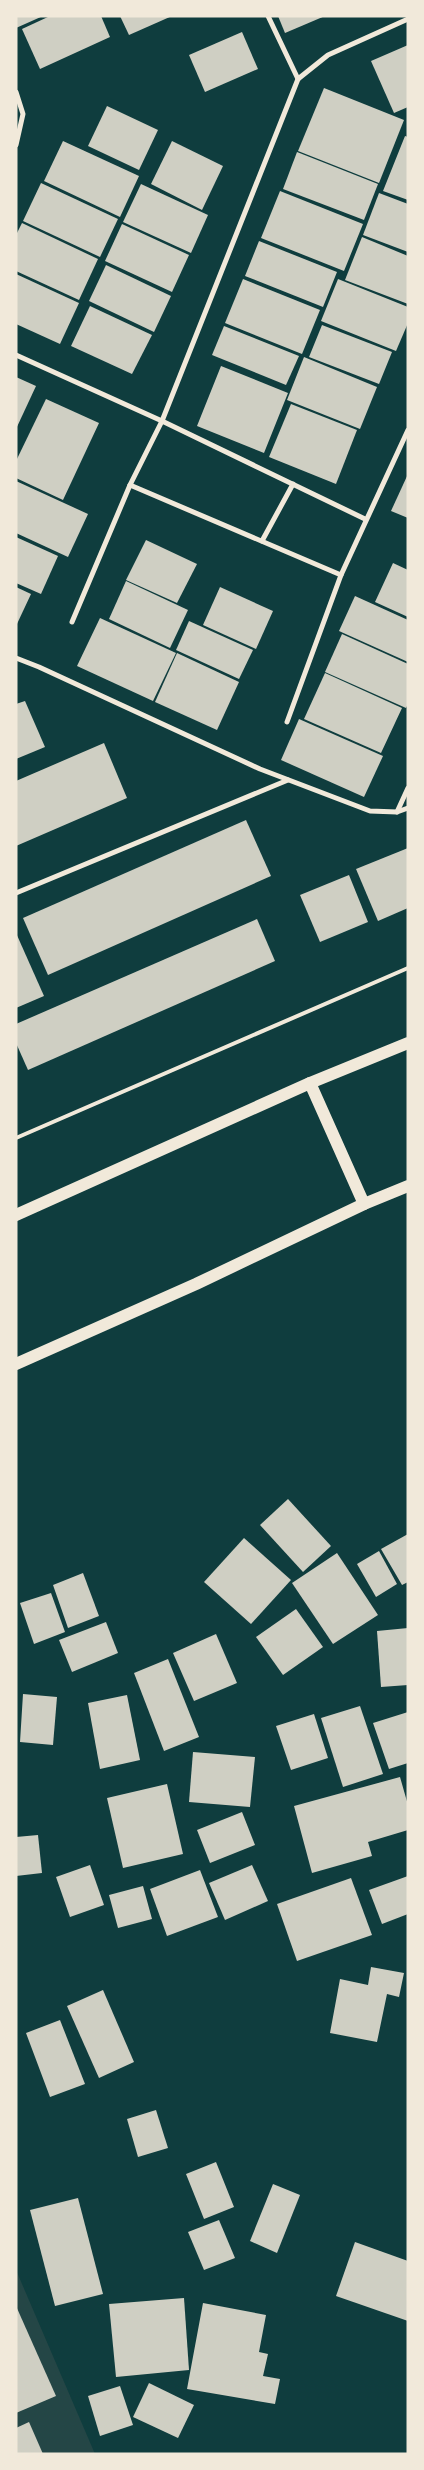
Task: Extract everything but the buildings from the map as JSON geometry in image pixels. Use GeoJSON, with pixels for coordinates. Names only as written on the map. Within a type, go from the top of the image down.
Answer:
{"type":"FeatureCollection","features":[{"type":"Feature","properties":{"kind":"main road"},"geometry":{"type":"LineString","coordinates":[[16,1215],[310,1084],[408,1043]]}},
{"type":"Feature","properties":{"kind":"main road"},"geometry":{"type":"LineString","coordinates":[[310,1084],[364,1204]]}},
{"type":"Feature","properties":{"kind":"main road"},"geometry":{"type":"LineString","coordinates":[[16,1364],[196,1284],[364,1204],[408,1186]]}},
{"type":"Feature","properties":{"kind":"street"},"geometry":{"type":"LineString","coordinates":[[268,16],[298,78]]}},
{"type":"Feature","properties":{"kind":"street"},"geometry":{"type":"LineString","coordinates":[[72,622],[130,485],[162,421],[298,78],[328,55],[408,19]]}},
{"type":"Feature","properties":{"kind":"street"},"geometry":{"type":"LineString","coordinates":[[16,92],[23,114],[16,145]]}},
{"type":"Feature","properties":{"kind":"street"},"geometry":{"type":"LineString","coordinates":[[16,355],[162,421],[365,519]]}},
{"type":"Feature","properties":{"kind":"street"},"geometry":{"type":"LineString","coordinates":[[287,722],[341,576],[365,519],[408,430]]}},
{"type":"Feature","properties":{"kind":"street"},"geometry":{"type":"LineString","coordinates":[[262,541],[293,484]]}},
{"type":"Feature","properties":{"kind":"street"},"geometry":{"type":"LineString","coordinates":[[130,485],[341,576]]}},
{"type":"Feature","properties":{"kind":"street"},"geometry":{"type":"LineString","coordinates":[[16,658],[40,666],[260,769],[370,811],[397,812],[408,808]]}},
{"type":"Feature","properties":{"kind":"street"},"geometry":{"type":"LineString","coordinates":[[16,893],[288,779]]}},
{"type":"Feature","properties":{"kind":"street"},"geometry":{"type":"LineString","coordinates":[[397,812],[408,788]]}},
{"type":"Feature","properties":{"kind":"lane"},"geometry":{"type":"LineString","coordinates":[[16,1138],[408,968]]}},
{"type":"Feature","properties":{"kind":"shaded area"},"geometry":{"type":"Polygon","coordinates":[[[16,2270],[95,2454],[16,2454],[16,2270]]]}}]}
